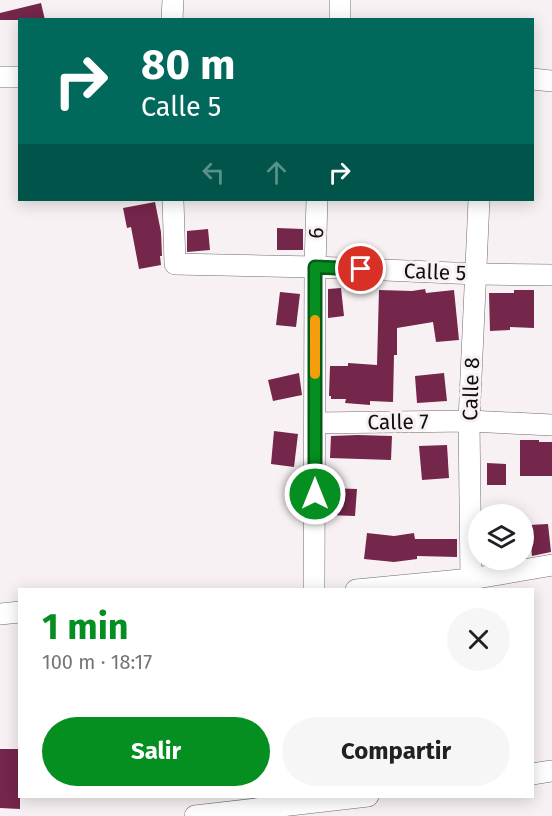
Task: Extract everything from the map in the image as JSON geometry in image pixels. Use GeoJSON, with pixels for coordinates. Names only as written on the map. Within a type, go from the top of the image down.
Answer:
{"type":"FeatureCollection","features":[{"type":"Feature","properties":{"kind":"street"},"geometry":{"type":"LineString","coordinates":[[172,18],[173,0]]}},
{"type":"Feature","properties":{"kind":"street"},"geometry":{"type":"LineString","coordinates":[[340,0],[340,18]]}},
{"type":"Feature","properties":{"kind":"street"},"geometry":{"type":"LineString","coordinates":[[0,77],[18,77]]}},
{"type":"Feature","properties":{"kind":"street"},"geometry":{"type":"LineString","coordinates":[[534,80],[552,81]]}},
{"type":"Feature","properties":{"kind":"street","name":"Calle 5"},"geometry":{"type":"LineString","coordinates":[[173,201],[175,264],[477,274],[552,274]]}},
{"type":"Feature","properties":{"kind":"street","name":"6"},"geometry":{"type":"LineString","coordinates":[[314,588],[316,201]]}},
{"type":"Feature","properties":{"kind":"street","name":"Calle 8"},"geometry":{"type":"LineString","coordinates":[[471,579],[469,421],[479,201]]}},
{"type":"Feature","properties":{"kind":"street","name":"Calle 7"},"geometry":{"type":"LineString","coordinates":[[315,423],[469,421],[552,425]]}},
{"type":"Feature","properties":{"kind":"street"},"geometry":{"type":"LineString","coordinates":[[377,588],[471,579],[552,565]]}},
{"type":"Feature","properties":{"kind":"street"},"geometry":{"type":"LineString","coordinates":[[0,614],[18,612]]}},
{"type":"Feature","properties":{"kind":"street"},"geometry":{"type":"LineString","coordinates":[[534,774],[552,771]]}},
{"type":"Feature","properties":{"kind":"street"},"geometry":{"type":"LineString","coordinates":[[195,816],[351,798]]}},
{"type":"Feature","properties":{"kind":"building"},"geometry":{"type":"Polygon","coordinates":[[[41,3],[45,18],[0,20],[0,13],[41,3]]]}},
{"type":"Feature","properties":{"kind":"building"},"geometry":{"type":"Polygon","coordinates":[[[155,202],[161,232],[161,265],[139,269],[131,227],[127,228],[123,208],[155,202]]]}},
{"type":"Feature","properties":{"kind":"building"},"geometry":{"type":"Polygon","coordinates":[[[277,228],[303,229],[303,250],[277,250],[277,228]]]}},
{"type":"Feature","properties":{"kind":"building"},"geometry":{"type":"Polygon","coordinates":[[[208,229],[210,250],[187,252],[187,231],[208,229]]]}},
{"type":"Feature","properties":{"kind":"building"},"geometry":{"type":"Polygon","coordinates":[[[341,288],[344,316],[328,318],[328,289],[341,288]]]}},
{"type":"Feature","properties":{"kind":"building"},"geometry":{"type":"Polygon","coordinates":[[[425,289],[426,293],[454,290],[459,340],[436,342],[433,322],[397,328],[393,402],[370,401],[370,405],[345,403],[346,399],[331,399],[329,396],[330,366],[348,366],[348,363],[377,365],[379,290],[425,289]]]}},
{"type":"Feature","properties":{"kind":"building"},"geometry":{"type":"Polygon","coordinates":[[[514,290],[534,290],[534,328],[510,327],[510,330],[490,331],[489,293],[514,293],[514,290]]]}},
{"type":"Feature","properties":{"kind":"building"},"geometry":{"type":"Polygon","coordinates":[[[280,292],[300,294],[296,327],[276,325],[280,292]]]}},
{"type":"Feature","properties":{"kind":"building"},"geometry":{"type":"Polygon","coordinates":[[[299,373],[302,395],[273,401],[268,380],[299,373]]]}},
{"type":"Feature","properties":{"kind":"building"},"geometry":{"type":"Polygon","coordinates":[[[444,373],[447,401],[417,403],[415,376],[444,373]]]}},
{"type":"Feature","properties":{"kind":"building"},"geometry":{"type":"Polygon","coordinates":[[[274,431],[298,434],[294,467],[271,464],[274,431]]]}},
{"type":"Feature","properties":{"kind":"building"},"geometry":{"type":"Polygon","coordinates":[[[331,436],[392,436],[391,460],[330,458],[331,436]]]}},
{"type":"Feature","properties":{"kind":"building"},"geometry":{"type":"Polygon","coordinates":[[[520,440],[552,442],[552,476],[520,476],[520,440]]]}},
{"type":"Feature","properties":{"kind":"building"},"geometry":{"type":"Polygon","coordinates":[[[447,445],[449,478],[422,480],[419,446],[447,445]]]}},
{"type":"Feature","properties":{"kind":"building"},"geometry":{"type":"Polygon","coordinates":[[[487,463],[506,464],[506,485],[487,485],[487,463]]]}},
{"type":"Feature","properties":{"kind":"building"},"geometry":{"type":"Polygon","coordinates":[[[327,488],[357,489],[355,516],[327,515],[327,488]]]}},
{"type":"Feature","properties":{"kind":"building"},"geometry":{"type":"Polygon","coordinates":[[[548,524],[551,552],[534,556],[534,525],[548,524]]]}},
{"type":"Feature","properties":{"kind":"building"},"geometry":{"type":"Polygon","coordinates":[[[367,533],[394,536],[414,533],[415,539],[457,539],[457,557],[417,556],[417,559],[394,562],[364,559],[367,533]]]}},
{"type":"Feature","properties":{"kind":"building"},"geometry":{"type":"Polygon","coordinates":[[[0,749],[18,749],[20,809],[0,808],[0,749]]]}},
{"type":"Feature","properties":{"kind":"slow traffic"},"geometry":{"type":"LineString","coordinates":[[315,320],[315,374]]}},
{"type":"Feature","properties":{"kind":"route"},"geometry":{"type":"LineString","coordinates":[[315,494],[315,267],[361,269]]}}]}
